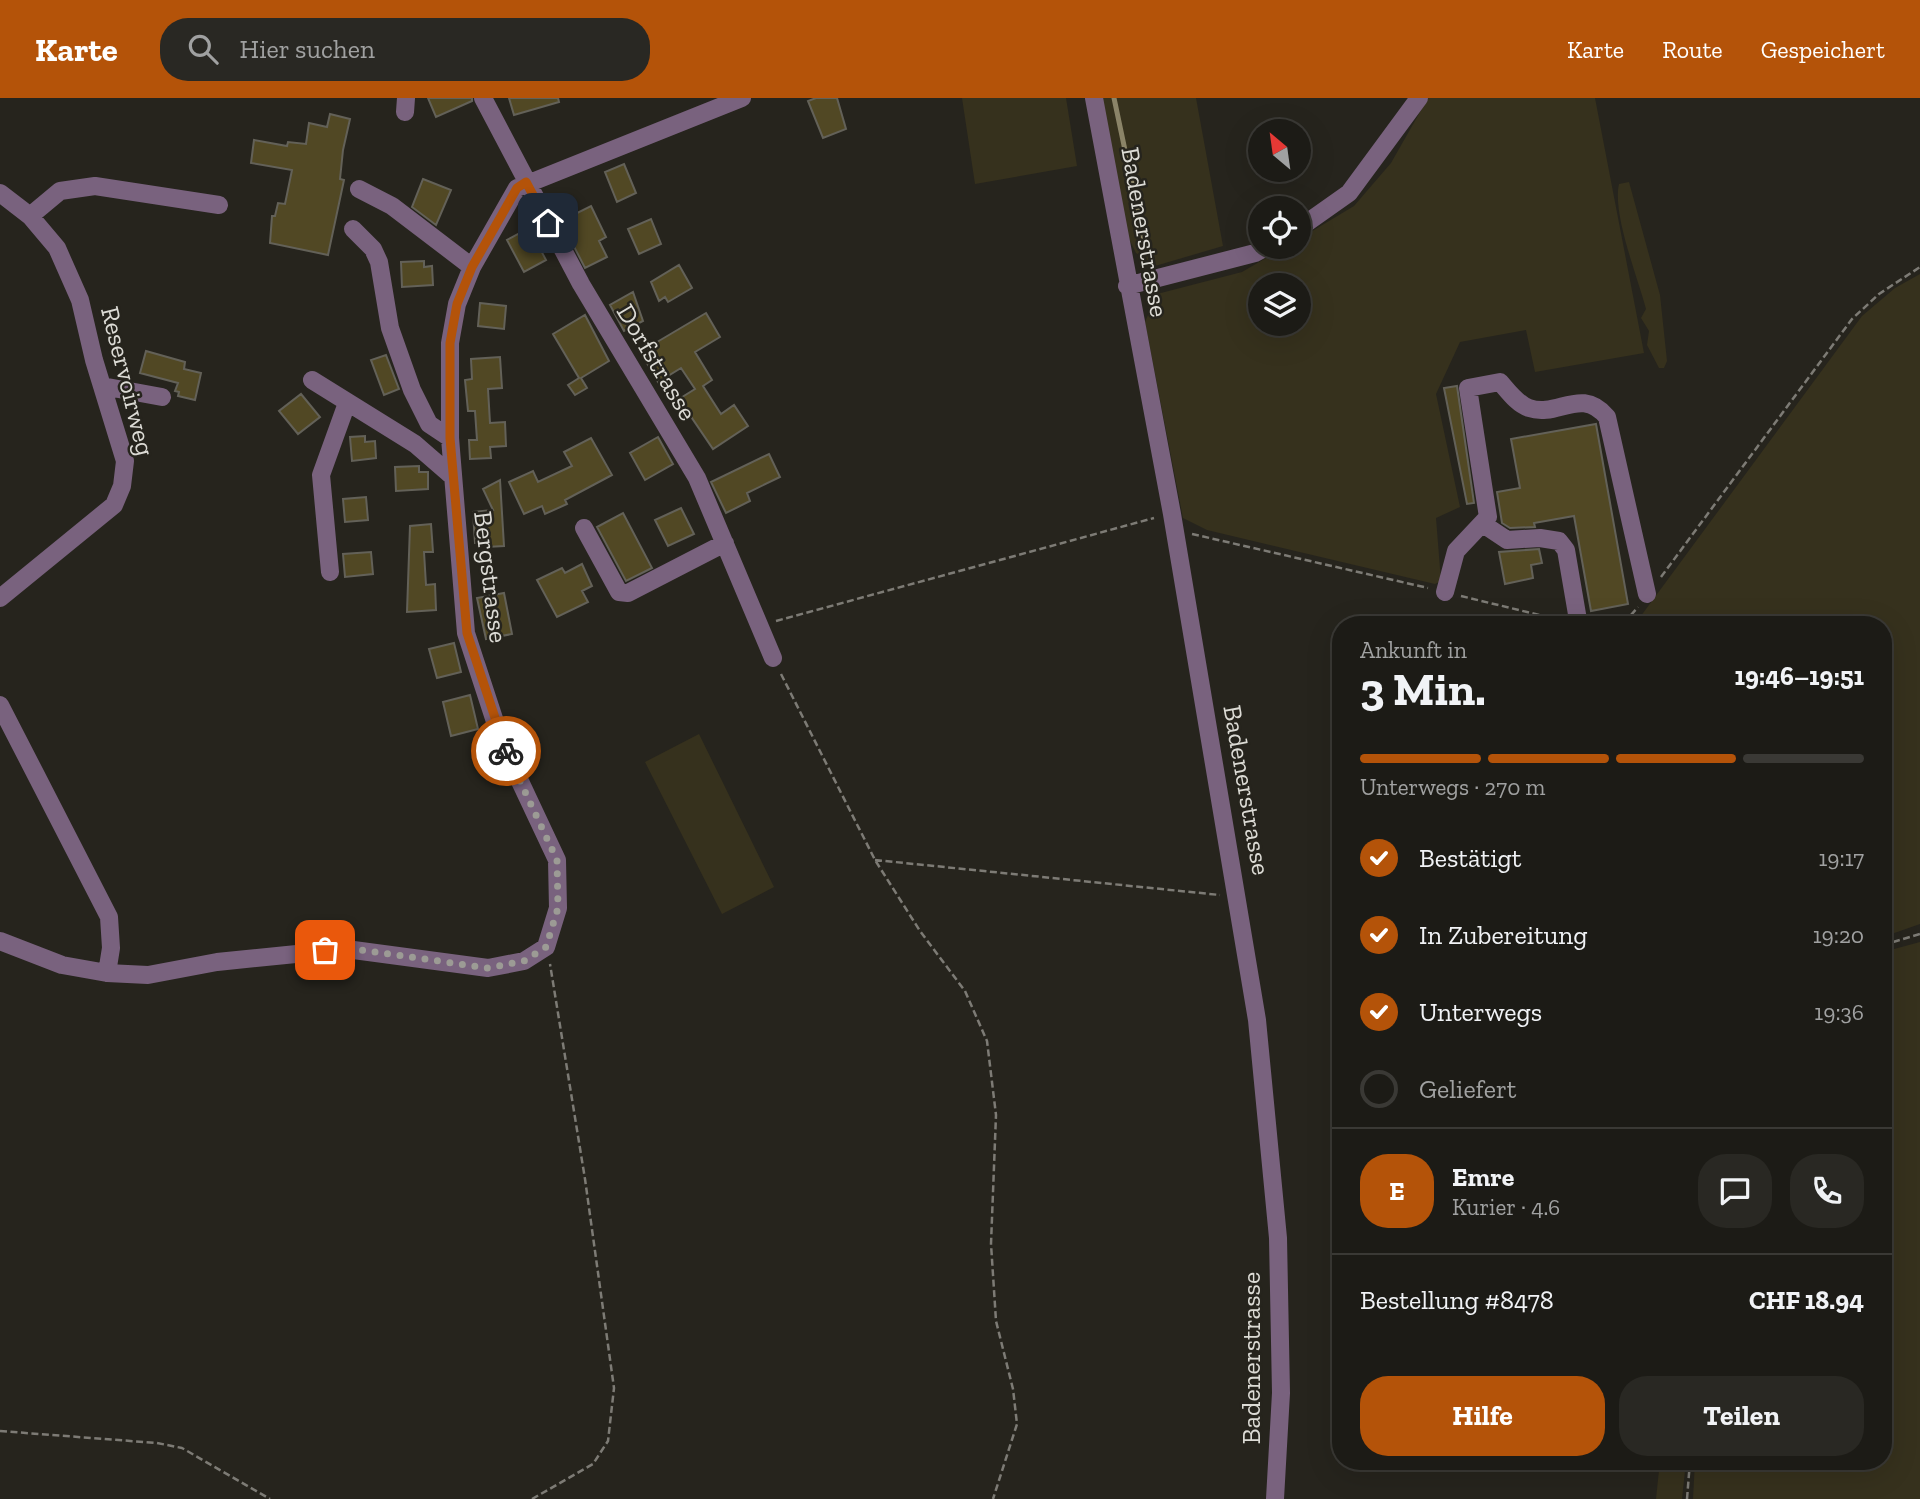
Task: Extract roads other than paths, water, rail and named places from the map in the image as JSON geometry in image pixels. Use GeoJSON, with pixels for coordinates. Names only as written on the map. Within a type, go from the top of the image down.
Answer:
{"type":"FeatureCollection","features":[{"type":"Feature","properties":{"kind":"street","name":"Dorfstrasse"},"geometry":{"type":"LineString","coordinates":[[483,98],[616,346],[697,478],[773,659]]}},
{"type":"Feature","properties":{"kind":"street"},"geometry":{"type":"LineString","coordinates":[[526,182],[553,175],[741,98]]}},
{"type":"Feature","properties":{"kind":"street","name":"Badenerstrasse"},"geometry":{"type":"LineString","coordinates":[[1094,98],[1127,285],[1174,522],[1257,1020],[1278,1238],[1281,1393],[1275,1499]]}},
{"type":"Feature","properties":{"kind":"street"},"geometry":{"type":"LineString","coordinates":[[1311,220],[1349,193],[1419,98]]}},
{"type":"Feature","properties":{"kind":"street","name":"Bergstrasse"},"geometry":{"type":"LineString","coordinates":[[107,973],[148,975],[217,962],[346,948],[488,968],[524,961],[546,947],[558,908],[557,860],[502,743],[467,633],[450,438],[450,343],[457,304],[472,267],[517,188],[526,182]]}},
{"type":"Feature","properties":{"kind":"street"},"geometry":{"type":"LineString","coordinates":[[30,216],[60,191],[95,186],[219,205]]}},
{"type":"Feature","properties":{"kind":"street"},"geometry":{"type":"LineString","coordinates":[[359,189],[392,206],[472,267]]}},
{"type":"Feature","properties":{"kind":"street","name":"Reservoirweg"},"geometry":{"type":"LineString","coordinates":[[0,193],[30,216],[57,248],[71,276],[125,461],[122,486],[114,505],[0,598]]}},
{"type":"Feature","properties":{"kind":"street"},"geometry":{"type":"LineString","coordinates":[[353,229],[373,249],[379,262],[390,328],[412,390],[429,424],[450,438]]}},
{"type":"Feature","properties":{"kind":"street"},"geometry":{"type":"LineString","coordinates":[[1127,285],[1248,255]]}},
{"type":"Feature","properties":{"kind":"street"},"geometry":{"type":"LineString","coordinates":[[312,380],[415,444],[453,477]]}},
{"type":"Feature","properties":{"kind":"street"},"geometry":{"type":"LineString","coordinates":[[1445,592],[1456,551],[1488,517],[1468,388],[1500,382],[1522,405],[1532,410],[1584,402],[1598,406],[1607,417],[1647,594]]}},
{"type":"Feature","properties":{"kind":"street"},"geometry":{"type":"LineString","coordinates":[[102,386],[162,397]]}},
{"type":"Feature","properties":{"kind":"street"},"geometry":{"type":"LineString","coordinates":[[330,572],[321,475],[347,403]]}},
{"type":"Feature","properties":{"kind":"street"},"geometry":{"type":"LineString","coordinates":[[1483,524],[1507,540],[1540,538],[1559,541],[1566,550],[1577,616]]}},
{"type":"Feature","properties":{"kind":"street"},"geometry":{"type":"LineString","coordinates":[[584,528],[619,593],[628,593],[724,542]]}},
{"type":"Feature","properties":{"kind":"street"},"geometry":{"type":"LineString","coordinates":[[0,705],[109,917],[111,948],[107,973],[62,965],[0,941]]}},
{"type":"Feature","properties":{"kind":"waterway"},"geometry":{"type":"LineString","coordinates":[[1114,98],[1146,250]]}}]}
